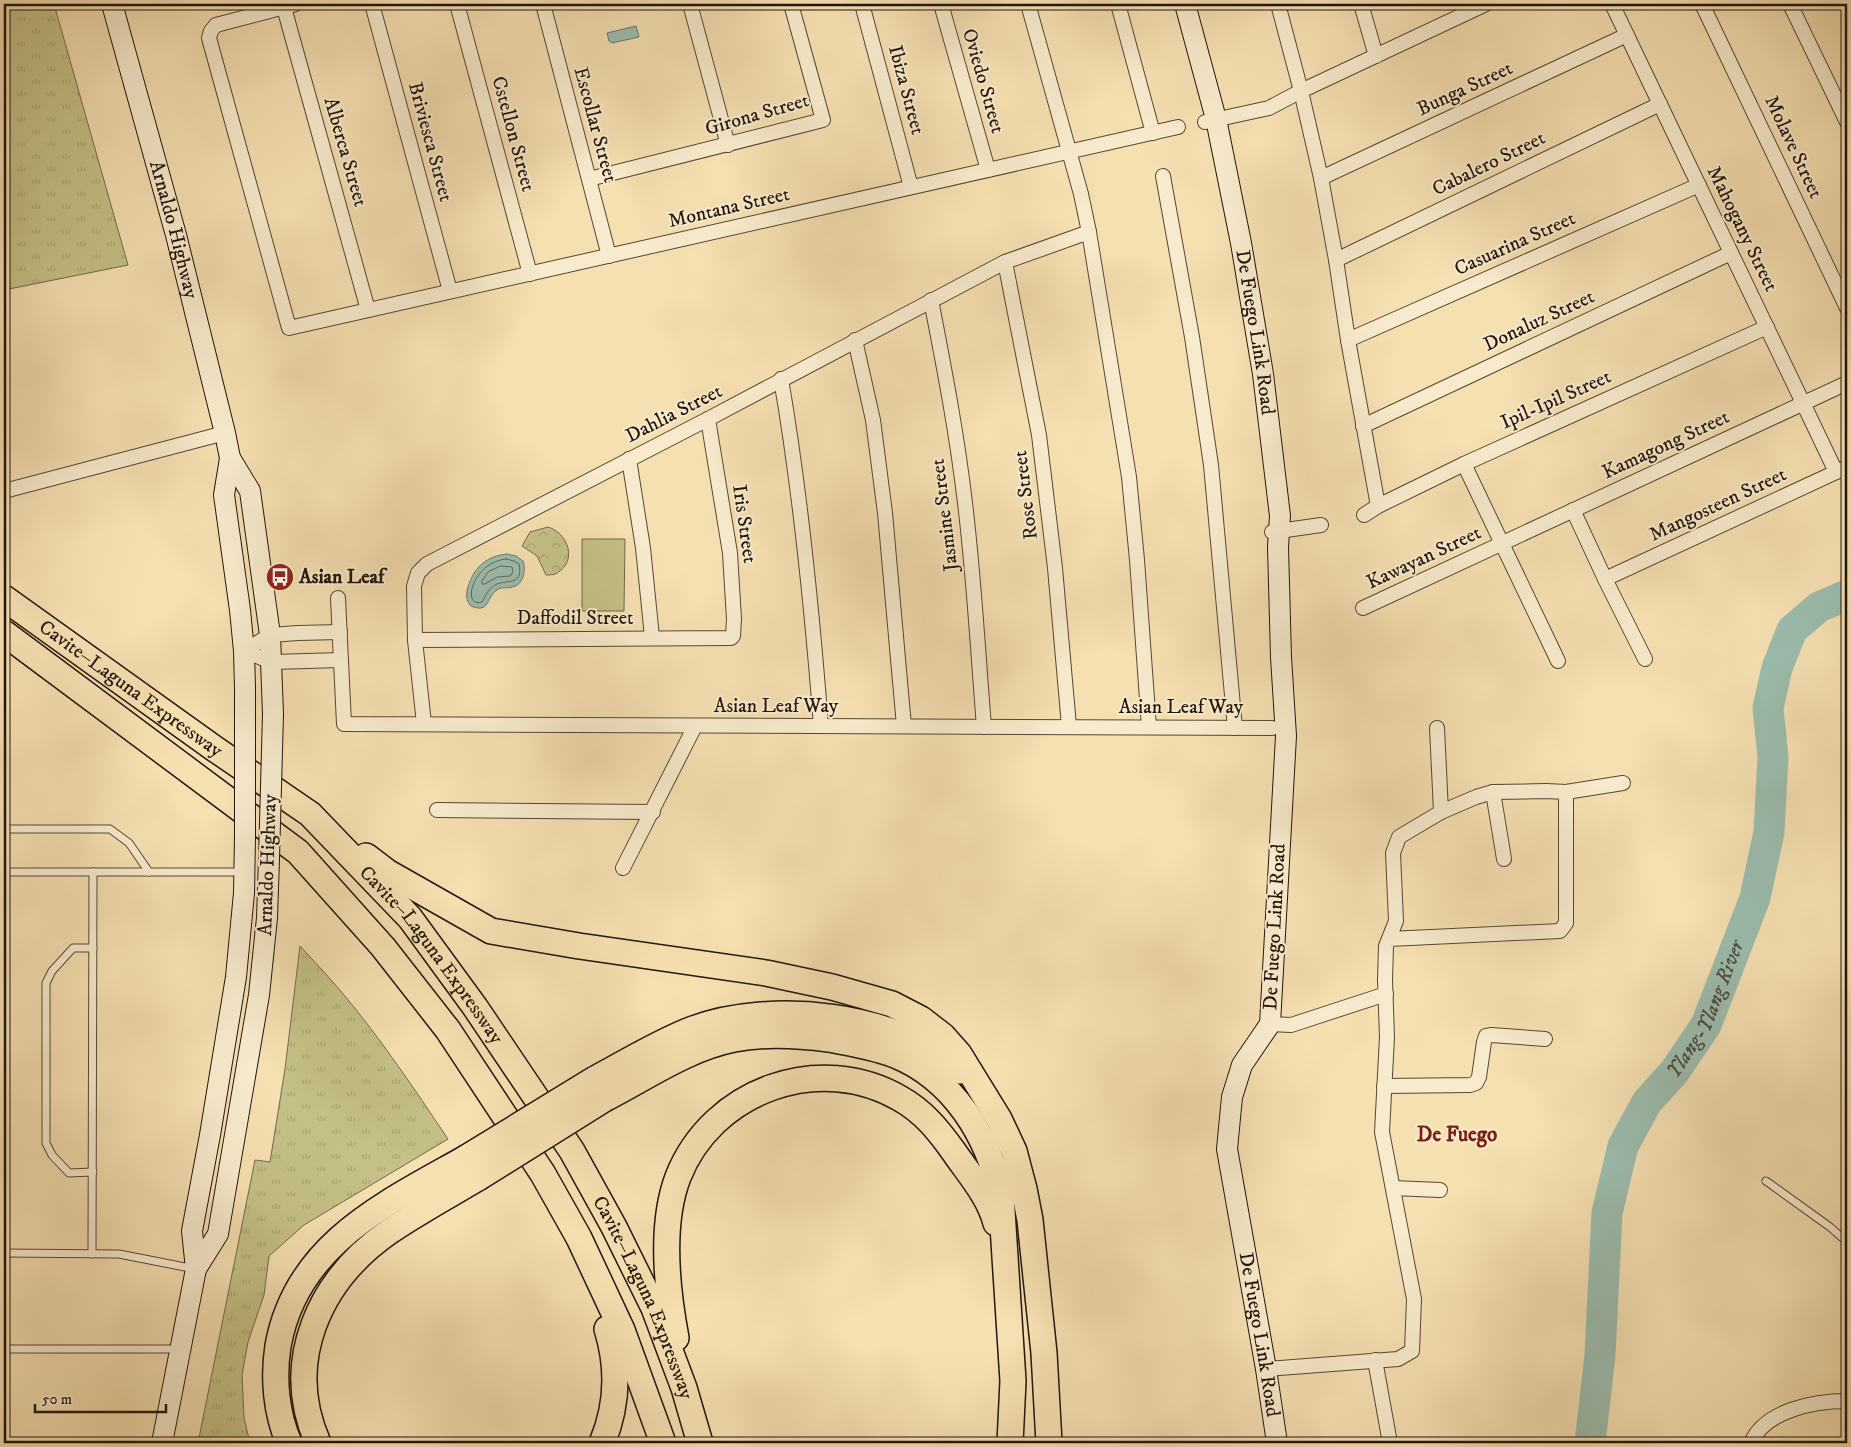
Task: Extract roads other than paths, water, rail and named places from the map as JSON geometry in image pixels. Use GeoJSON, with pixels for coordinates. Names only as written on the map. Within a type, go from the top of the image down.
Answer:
{"type":"FeatureCollection","features":[{"type":"Feature","properties":{"kind":"highway","name":"Cavite–Laguna Expressway"},"geometry":{"type":"LineString","coordinates":[[4,598],[215,749],[310,814],[410,918],[475,1007],[572,1150],[614,1227],[654,1308],[684,1388],[700,1443]]}},
{"type":"Feature","properties":{"kind":"highway","name":"Cavite–Laguna Expressway"},"geometry":{"type":"LineString","coordinates":[[4,633],[298,852],[383,947],[448,1030],[544,1174],[579,1238],[622,1330],[663,1443]]}},
{"type":"Feature","properties":{"kind":"highway"},"geometry":{"type":"LineString","coordinates":[[310,814],[387,872],[492,931],[579,946],[766,973],[841,989],[892,1004],[921,1019],[943,1036],[958,1054],[989,1102],[1007,1136],[1014,1151],[1026,1197],[1044,1352],[1049,1443]]}},
{"type":"Feature","properties":{"kind":"highway"},"geometry":{"type":"LineString","coordinates":[[318,1443],[308,1416],[305,1398],[305,1360],[314,1324],[330,1291],[341,1276],[356,1260],[390,1231],[472,1168],[600,1089],[670,1039],[694,1029],[722,1021],[750,1017],[804,1015],[863,1023],[917,1042],[937,1053],[955,1067],[989,1102]]}},
{"type":"Feature","properties":{"kind":"highway"},"geometry":{"type":"LineString","coordinates":[[600,1089],[733,1040],[759,1036],[814,1037],[868,1047],[895,1055],[920,1068],[944,1086],[961,1105],[974,1125],[995,1170],[1001,1195],[1013,1381],[1010,1443]]}},
{"type":"Feature","properties":{"kind":"highway"},"geometry":{"type":"LineString","coordinates":[[684,1388],[673,1321],[669,1281],[668,1234],[673,1192],[682,1167],[708,1129],[739,1102],[762,1091],[801,1079],[844,1080],[859,1082],[887,1092],[915,1108],[942,1135],[979,1186],[995,1219],[1005,1254]]}},
{"type":"Feature","properties":{"kind":"highway"},"geometry":{"type":"LineString","coordinates":[[289,1443],[280,1418],[277,1398],[277,1358],[280,1336],[286,1316],[304,1279],[328,1248],[384,1205],[472,1168]]}},
{"type":"Feature","properties":{"kind":"highway"},"geometry":{"type":"LineString","coordinates":[[579,1238],[613,1347],[616,1366],[612,1416],[602,1443]]}},
{"type":"Feature","properties":{"kind":"main road","name":"Arnaldo Highway"},"geometry":{"type":"LineString","coordinates":[[112,4],[176,236],[230,458],[250,491],[272,662],[273,714],[268,918],[259,996],[218,1234],[196,1269]]}},
{"type":"Feature","properties":{"kind":"main road"},"geometry":{"type":"LineString","coordinates":[[1171,4],[1211,121]]}},
{"type":"Feature","properties":{"kind":"main road"},"geometry":{"type":"LineString","coordinates":[[1185,4],[1211,121]]}},
{"type":"Feature","properties":{"kind":"main road","name":"De Fuego Link Road"},"geometry":{"type":"LineString","coordinates":[[1211,121],[1252,376],[1268,517],[1276,537],[1286,736],[1270,1024],[1242,1065],[1232,1097],[1227,1149],[1266,1369],[1277,1443]]}},
{"type":"Feature","properties":{"kind":"main road","name":"Arnaldo Highway"},"geometry":{"type":"LineString","coordinates":[[162,1443],[196,1269],[192,1231],[236,976],[242,923],[245,872],[245,688],[244,651],[239,601],[224,495],[230,458]]}},
{"type":"Feature","properties":{"kind":"street","name":"Briviesca Street"},"geometry":{"type":"LineString","coordinates":[[372,4],[450,292]]}},
{"type":"Feature","properties":{"kind":"street","name":"Cstellon Street"},"geometry":{"type":"LineString","coordinates":[[458,4],[530,274]]}},
{"type":"Feature","properties":{"kind":"street","name":"Escollar Street"},"geometry":{"type":"LineString","coordinates":[[543,4],[609,256]]}},
{"type":"Feature","properties":{"kind":"street"},"geometry":{"type":"LineString","coordinates":[[690,4],[728,145]]}},
{"type":"Feature","properties":{"kind":"street","name":"Girona Street"},"geometry":{"type":"LineString","coordinates":[[589,179],[823,120],[791,4]]}},
{"type":"Feature","properties":{"kind":"street","name":"Ibiza Street"},"geometry":{"type":"LineString","coordinates":[[862,4],[911,187]]}},
{"type":"Feature","properties":{"kind":"street","name":"Oviedo Street"},"geometry":{"type":"LineString","coordinates":[[941,4],[988,170]]}},
{"type":"Feature","properties":{"kind":"street"},"geometry":{"type":"LineString","coordinates":[[1028,4],[1081,194],[1089,232],[1129,477],[1149,727]]}},
{"type":"Feature","properties":{"kind":"street"},"geometry":{"type":"LineString","coordinates":[[1118,4],[1153,133]]}},
{"type":"Feature","properties":{"kind":"street"},"geometry":{"type":"LineString","coordinates":[[1278,4],[1321,178],[1378,506]]}},
{"type":"Feature","properties":{"kind":"street"},"geometry":{"type":"LineString","coordinates":[[1361,4],[1376,56]]}},
{"type":"Feature","properties":{"kind":"street"},"geometry":{"type":"LineString","coordinates":[[1211,121],[1269,108],[1301,91],[1486,4]]}},
{"type":"Feature","properties":{"kind":"street","name":"Mahogany Street"},"geometry":{"type":"LineString","coordinates":[[1612,4],[1803,403],[1842,469]]}},
{"type":"Feature","properties":{"kind":"street","name":"Molave Street"},"geometry":{"type":"LineString","coordinates":[[1702,4],[1847,308]]}},
{"type":"Feature","properties":{"kind":"street"},"geometry":{"type":"LineString","coordinates":[[1790,4],[1847,122]]}},
{"type":"Feature","properties":{"kind":"street","name":"Montana Street"},"geometry":{"type":"LineString","coordinates":[[287,5],[216,25],[211,31],[211,46],[289,328],[1178,127]]}},
{"type":"Feature","properties":{"kind":"street","name":"Alberca Street"},"geometry":{"type":"LineString","coordinates":[[287,5],[368,310]]}},
{"type":"Feature","properties":{"kind":"street","name":"Bunga Street"},"geometry":{"type":"LineString","coordinates":[[1321,178],[1627,35]]}},
{"type":"Feature","properties":{"kind":"street","name":"Cabalero Street"},"geometry":{"type":"LineString","coordinates":[[1336,260],[1660,104]]}},
{"type":"Feature","properties":{"kind":"street"},"geometry":{"type":"LineString","coordinates":[[1163,176],[1192,337],[1211,466],[1235,728]]}},
{"type":"Feature","properties":{"kind":"street","name":"Casuarina Street"},"geometry":{"type":"LineString","coordinates":[[1348,340],[1699,185]]}},
{"type":"Feature","properties":{"kind":"street","name":"Dahlia Street"},"geometry":{"type":"LineString","coordinates":[[424,724],[415,640],[414,586],[418,573],[427,564],[708,419],[1005,262],[1089,232]]}},
{"type":"Feature","properties":{"kind":"street","name":"Donaluz Street"},"geometry":{"type":"LineString","coordinates":[[1363,426],[1732,253]]}},
{"type":"Feature","properties":{"kind":"street","name":"Rose Street"},"geometry":{"type":"LineString","coordinates":[[1005,262],[1039,435],[1055,568],[1068,726]]}},
{"type":"Feature","properties":{"kind":"street","name":"Jasmine Street"},"geometry":{"type":"LineString","coordinates":[[931,300],[950,403],[965,502],[973,577],[984,727]]}},
{"type":"Feature","properties":{"kind":"street","name":"Ipil-Ipil Street"},"geometry":{"type":"LineString","coordinates":[[1364,515],[1378,506],[1464,464],[1767,327]]}},
{"type":"Feature","properties":{"kind":"street"},"geometry":{"type":"LineString","coordinates":[[855,340],[873,420],[886,513],[904,726]]}},
{"type":"Feature","properties":{"kind":"street"},"geometry":{"type":"LineString","coordinates":[[781,380],[812,599],[821,726]]}},
{"type":"Feature","properties":{"kind":"street","name":"Kamagong Street"},"geometry":{"type":"LineString","coordinates":[[1502,543],[1847,383]]}},
{"type":"Feature","properties":{"kind":"street","name":"Iris Street"},"geometry":{"type":"LineString","coordinates":[[708,419],[730,553],[734,619],[733,636]]}},
{"type":"Feature","properties":{"kind":"street"},"geometry":{"type":"LineString","coordinates":[[4,491],[225,433]]}},
{"type":"Feature","properties":{"kind":"street"},"geometry":{"type":"LineString","coordinates":[[629,459],[643,548],[652,638]]}},
{"type":"Feature","properties":{"kind":"street"},"geometry":{"type":"LineString","coordinates":[[1464,464],[1558,661]]}},
{"type":"Feature","properties":{"kind":"street","name":"Mangosteen Street"},"geometry":{"type":"LineString","coordinates":[[1605,579],[1842,469]]}},
{"type":"Feature","properties":{"kind":"street"},"geometry":{"type":"LineString","coordinates":[[1573,510],[1645,659]]}},
{"type":"Feature","properties":{"kind":"street"},"geometry":{"type":"LineString","coordinates":[[1276,537],[1321,525]]}},
{"type":"Feature","properties":{"kind":"street","name":"Kawayan Street"},"geometry":{"type":"LineString","coordinates":[[1363,608],[1502,543]]}},
{"type":"Feature","properties":{"kind":"street","name":"Asian Leaf Way"},"geometry":{"type":"LineString","coordinates":[[338,598],[344,724],[1272,728]]}},
{"type":"Feature","properties":{"kind":"street"},"geometry":{"type":"LineString","coordinates":[[244,651],[270,636],[298,632],[340,632]]}},
{"type":"Feature","properties":{"kind":"street","name":"Daffodil Street"},"geometry":{"type":"LineString","coordinates":[[415,640],[728,639],[733,636]]}},
{"type":"Feature","properties":{"kind":"street"},"geometry":{"type":"LineString","coordinates":[[244,651],[272,662],[341,660]]}},
{"type":"Feature","properties":{"kind":"street"},"geometry":{"type":"LineString","coordinates":[[623,868],[695,726]]}},
{"type":"Feature","properties":{"kind":"street"},"geometry":{"type":"LineString","coordinates":[[1437,728],[1441,812]]}},
{"type":"Feature","properties":{"kind":"street"},"geometry":{"type":"LineString","coordinates":[[1266,1369],[1398,1359],[1412,1351],[1414,1300],[1382,1132],[1387,1037],[1386,946],[1396,921],[1393,853],[1399,837],[1441,812],[1493,792],[1566,792],[1623,783]]}},
{"type":"Feature","properties":{"kind":"street"},"geometry":{"type":"LineString","coordinates":[[1493,792],[1504,859]]}},
{"type":"Feature","properties":{"kind":"street"},"geometry":{"type":"LineString","coordinates":[[1390,939],[1560,931],[1566,923],[1566,792]]}},
{"type":"Feature","properties":{"kind":"street"},"geometry":{"type":"LineString","coordinates":[[437,810],[653,812]]}},
{"type":"Feature","properties":{"kind":"street"},"geometry":{"type":"LineString","coordinates":[[1270,1024],[1291,1025],[1386,994]]}},
{"type":"Feature","properties":{"kind":"street"},"geometry":{"type":"LineString","coordinates":[[1384,1086],[1470,1085],[1476,1083],[1479,1077],[1486,1036],[1492,1034],[1545,1040]]}},
{"type":"Feature","properties":{"kind":"street"},"geometry":{"type":"LineString","coordinates":[[1393,1188],[1440,1190]]}},
{"type":"Feature","properties":{"kind":"street"},"geometry":{"type":"LineString","coordinates":[[1375,1360],[1390,1443]]}},
{"type":"Feature","properties":{"kind":"street"},"geometry":{"type":"LineString","coordinates":[[1752,1443],[1754,1437],[1776,1416],[1798,1407],[1847,1401]]}},
{"type":"Feature","properties":{"kind":"lane"},"geometry":{"type":"LineString","coordinates":[[7,829],[110,829],[129,843],[150,872]]}},
{"type":"Feature","properties":{"kind":"lane"},"geometry":{"type":"LineString","coordinates":[[4,872],[245,872]]}},
{"type":"Feature","properties":{"kind":"lane"},"geometry":{"type":"LineString","coordinates":[[92,1254],[93,872]]}},
{"type":"Feature","properties":{"kind":"lane"},"geometry":{"type":"LineString","coordinates":[[93,948],[73,948],[52,971],[46,983],[46,1143],[52,1155],[69,1173],[93,1172]]}},
{"type":"Feature","properties":{"kind":"lane"},"geometry":{"type":"LineString","coordinates":[[1766,1181],[1830,1227],[1847,1242]]}},
{"type":"Feature","properties":{"kind":"lane"},"geometry":{"type":"LineString","coordinates":[[4,1253],[118,1254],[196,1269]]}},
{"type":"Feature","properties":{"kind":"lane"},"geometry":{"type":"LineString","coordinates":[[4,1349],[180,1349]]}},
{"type":"Feature","properties":{"kind":"water"},"geometry":{"type":"Polygon","coordinates":[[[636,26],[639,37],[612,43],[609,41],[607,33],[636,26]]]}},
{"type":"Feature","properties":{"kind":"water"},"geometry":{"type":"Polygon","coordinates":[[[507,554],[516,556],[523,561],[524,573],[522,580],[516,586],[497,590],[482,608],[471,606],[467,599],[467,593],[475,572],[488,560],[507,554]]]}},
{"type":"Feature","properties":{"kind":"waterway","name":"Ylang-Ylang River"},"geometry":{"type":"LineString","coordinates":[[1590,1443],[1600,1355],[1607,1213],[1623,1146],[1647,1102],[1675,1071],[1706,1025],[1755,898],[1769,832],[1773,757],[1768,708],[1777,668],[1792,630],[1819,607],[1847,595]]}},
{"type":"Feature","properties":{"kind":"place","name":"Asian Leaf"},"geometry":{"type":"Point","coordinates":[280,577]}},
{"type":"Feature","properties":{"kind":"district","name":"De Fuego"},"geometry":{"type":"Point","coordinates":[1457,1135]}}]}
